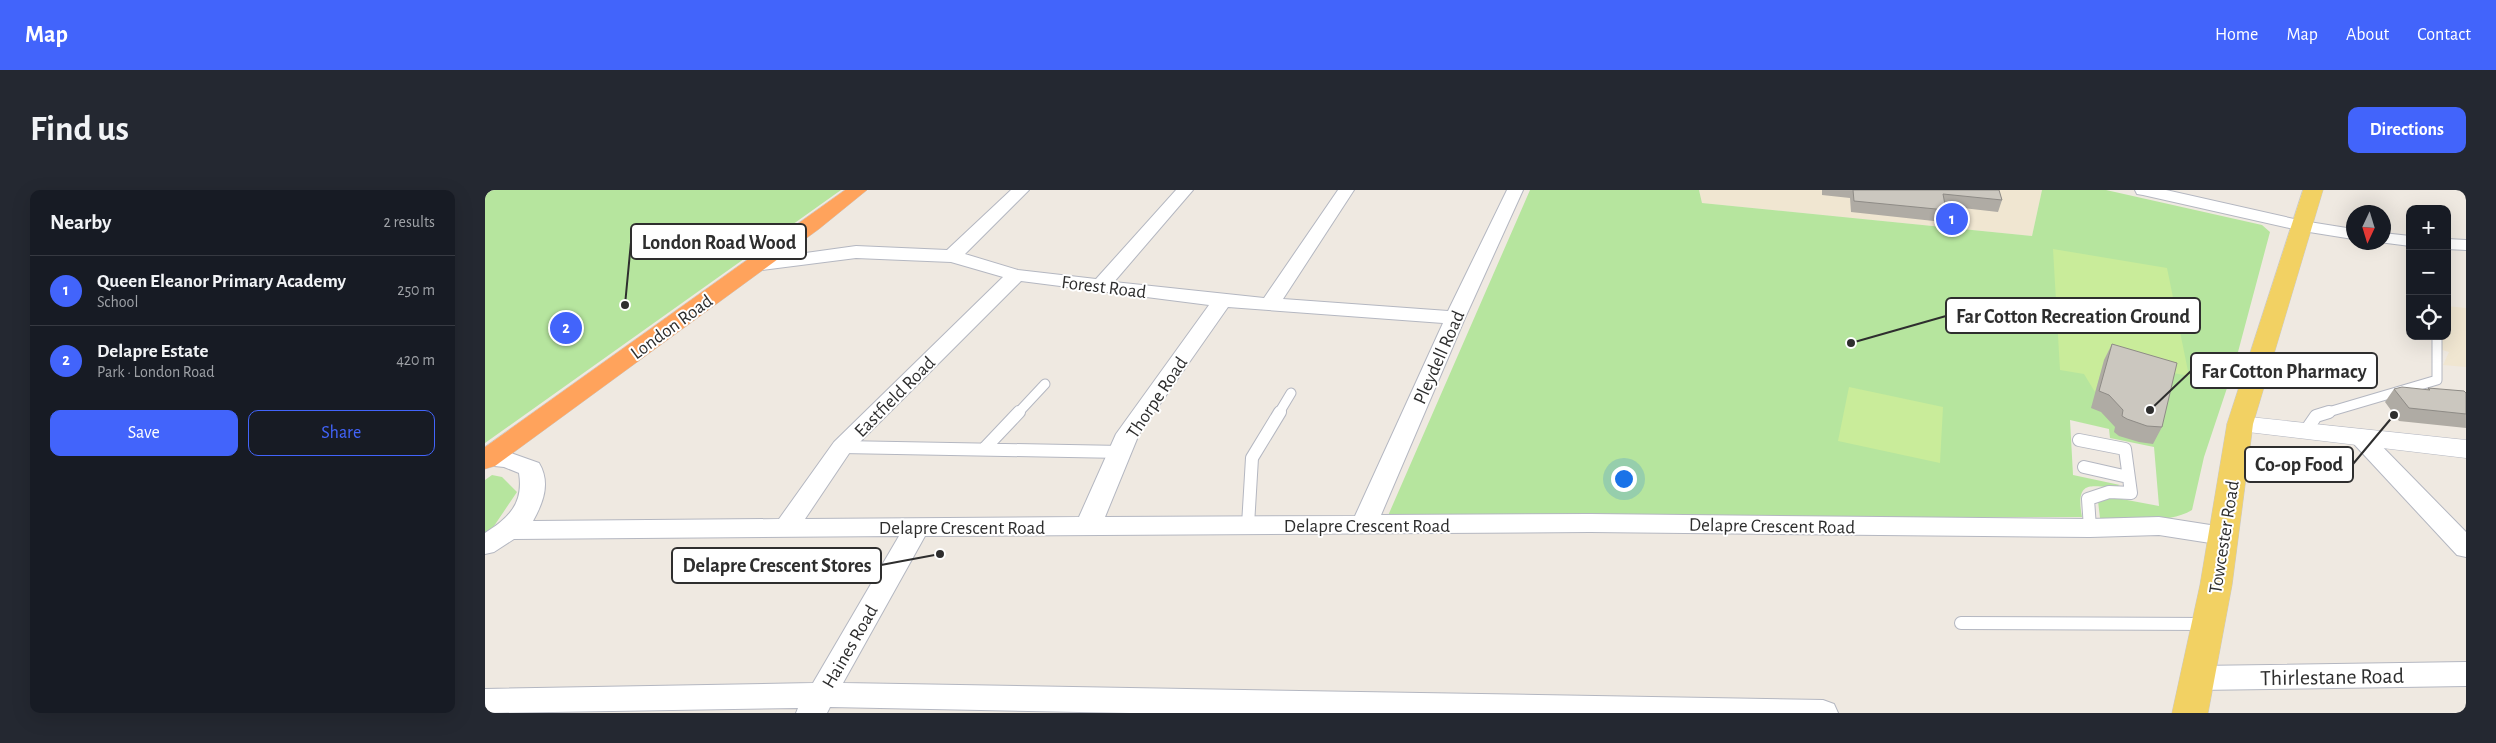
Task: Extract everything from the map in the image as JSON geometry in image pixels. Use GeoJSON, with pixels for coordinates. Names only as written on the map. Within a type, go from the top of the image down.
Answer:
{"type":"FeatureCollection","features":[{"type":"Feature","properties":{"kind":"highway","name":"London Road"},"geometry":{"type":"LineString","coordinates":[[487,459],[857,190]]}},
{"type":"Feature","properties":{"kind":"main road","name":"Towcester Road"},"geometry":{"type":"LineString","coordinates":[[2190,713],[2208,624],[2240,424],[2313,190]]}},
{"type":"Feature","properties":{"kind":"street"},"geometry":{"type":"LineString","coordinates":[[952,256],[1021,190]]}},
{"type":"Feature","properties":{"kind":"street"},"geometry":{"type":"LineString","coordinates":[[1101,285],[1185,190]]}},
{"type":"Feature","properties":{"kind":"street"},"geometry":{"type":"LineString","coordinates":[[1269,305],[1346,190]]}},
{"type":"Feature","properties":{"kind":"street","name":"Pleydell Road"},"geometry":{"type":"LineString","coordinates":[[1364,525],[1455,318],[1515,190]]}},
{"type":"Feature","properties":{"kind":"street"},"geometry":{"type":"LineString","coordinates":[[2143,190],[2303,226],[2346,233]]}},
{"type":"Feature","properties":{"kind":"street"},"geometry":{"type":"LineString","coordinates":[[2391,239],[2406,242]]}},
{"type":"Feature","properties":{"kind":"street"},"geometry":{"type":"LineString","coordinates":[[2451,244],[2466,245]]}},
{"type":"Feature","properties":{"kind":"street","name":"Forest Road"},"geometry":{"type":"LineString","coordinates":[[755,265],[856,252],[952,256],[1016,275],[1222,301],[1455,318]]}},
{"type":"Feature","properties":{"kind":"street","name":"Eastfield Road"},"geometry":{"type":"LineString","coordinates":[[786,528],[843,447],[1016,275]]}},
{"type":"Feature","properties":{"kind":"street","name":"Thorpe Road"},"geometry":{"type":"LineString","coordinates":[[1088,526],[1122,452],[1128,434],[1222,301]]}},
{"type":"Feature","properties":{"kind":"street"},"geometry":{"type":"LineString","coordinates":[[2240,424],[2466,449]]}},
{"type":"Feature","properties":{"kind":"street"},"geometry":{"type":"LineString","coordinates":[[2361,438],[2466,548]]}},
{"type":"Feature","properties":{"kind":"street"},"geometry":{"type":"LineString","coordinates":[[485,545],[510,530],[531,505],[534,486],[529,469],[508,460],[487,459]]}},
{"type":"Feature","properties":{"kind":"street","name":"Delapre Crescent Road"},"geometry":{"type":"LineString","coordinates":[[510,530],[1590,523],[2090,528],[2159,526],[2223,536]]}},
{"type":"Feature","properties":{"kind":"street","name":"Haines Road"},"geometry":{"type":"LineString","coordinates":[[816,704],[917,527]]}},
{"type":"Feature","properties":{"kind":"street","name":"Thirlestane Road"},"geometry":{"type":"LineString","coordinates":[[2197,678],[2466,674]]}},
{"type":"Feature","properties":{"kind":"street"},"geometry":{"type":"LineString","coordinates":[[485,701],[1823,713]]}},
{"type":"Feature","properties":{"kind":"lane"},"geometry":{"type":"LineString","coordinates":[[2305,432],[2316,416],[2437,380],[2437,340]]}},
{"type":"Feature","properties":{"kind":"lane"},"geometry":{"type":"LineString","coordinates":[[984,450],[1045,384]]}},
{"type":"Feature","properties":{"kind":"lane"},"geometry":{"type":"LineString","coordinates":[[1247,525],[1252,458],[1291,393]]}},
{"type":"Feature","properties":{"kind":"lane"},"geometry":{"type":"LineString","coordinates":[[2079,440],[2125,449],[2129,477],[2131,494],[2114,491],[2099,492],[2088,499],[2090,528]]}},
{"type":"Feature","properties":{"kind":"lane"},"geometry":{"type":"LineString","coordinates":[[843,447],[1122,452]]}},
{"type":"Feature","properties":{"kind":"lane"},"geometry":{"type":"LineString","coordinates":[[2083,467],[2129,477]]}},
{"type":"Feature","properties":{"kind":"lane"},"geometry":{"type":"LineString","coordinates":[[1961,623],[2208,624]]}},
{"type":"Feature","properties":{"kind":"shaded area"},"geometry":{"type":"Polygon","coordinates":[[[1699,190],[2042,190],[2032,236],[1702,203],[1699,190]]]}},
{"type":"Feature","properties":{"kind":"shaded area"},"geometry":{"type":"Polygon","coordinates":[[[2451,306],[2466,308],[2466,367],[2443,365],[2449,352],[2439,349],[2440,340],[2451,340],[2451,306]]]}},
{"type":"Feature","properties":{"kind":"green space"},"geometry":{"type":"Polygon","coordinates":[[[485,190],[841,190],[485,443],[485,190]]]}},
{"type":"Feature","properties":{"kind":"green space"},"geometry":{"type":"Polygon","coordinates":[[[1530,190],[1699,190],[1702,203],[2032,236],[2042,190],[2106,190],[2262,225],[2270,232],[2234,367],[2204,457],[2192,510],[2182,515],[2147,520],[2100,518],[2098,501],[2111,497],[2159,506],[2154,447],[2110,438],[2109,429],[2070,420],[2073,475],[2120,485],[2085,488],[2080,502],[2082,517],[1387,518],[1530,190]]]}},
{"type":"Feature","properties":{"kind":"green space"},"geometry":{"type":"Polygon","coordinates":[[[2053,249],[2167,268],[2189,376],[2105,360],[2095,392],[2084,374],[2060,370],[2053,249]]]}},
{"type":"Feature","properties":{"kind":"green space"},"geometry":{"type":"Polygon","coordinates":[[[1849,387],[1943,407],[1940,463],[1838,441],[1849,387]]]}},
{"type":"Feature","properties":{"kind":"green space"},"geometry":{"type":"Polygon","coordinates":[[[492,475],[502,477],[517,492],[492,529],[485,533],[485,480],[492,475]]]}},
{"type":"Feature","properties":{"kind":"building"},"geometry":{"type":"Polygon","coordinates":[[[1853,190],[1999,190],[2002,200],[1943,194],[1946,210],[1854,201],[1853,190]]]}},
{"type":"Feature","properties":{"kind":"building"},"geometry":{"type":"Polygon","coordinates":[[[2112,344],[2177,363],[2162,427],[2147,426],[2127,419],[2122,416],[2123,410],[2109,395],[2099,391],[2112,344]]]}},
{"type":"Feature","properties":{"kind":"building"},"geometry":{"type":"Polygon","coordinates":[[[2402,387],[2464,391],[2466,393],[2466,414],[2409,408],[2394,389],[2402,387]]]}},
{"type":"Feature","properties":{"kind":"place","name":"Queen Eleanor Primary Academy"},"geometry":{"type":"Point","coordinates":[1952,219]}},
{"type":"Feature","properties":{"kind":"place","name":"London Road Wood"},"geometry":{"type":"Point","coordinates":[625,305]}},
{"type":"Feature","properties":{"kind":"place","name":"Delapre Estate"},"geometry":{"type":"Point","coordinates":[566,328]}},
{"type":"Feature","properties":{"kind":"place","name":"Far Cotton Recreation Ground"},"geometry":{"type":"Point","coordinates":[1851,343]}},
{"type":"Feature","properties":{"kind":"place","name":"Far Cotton Pharmacy"},"geometry":{"type":"Point","coordinates":[2150,410]}},
{"type":"Feature","properties":{"kind":"place","name":"Co-op Food"},"geometry":{"type":"Point","coordinates":[2394,415]}},
{"type":"Feature","properties":{"kind":"place","name":"Delapre Crescent Stores"},"geometry":{"type":"Point","coordinates":[940,554]}}]}
